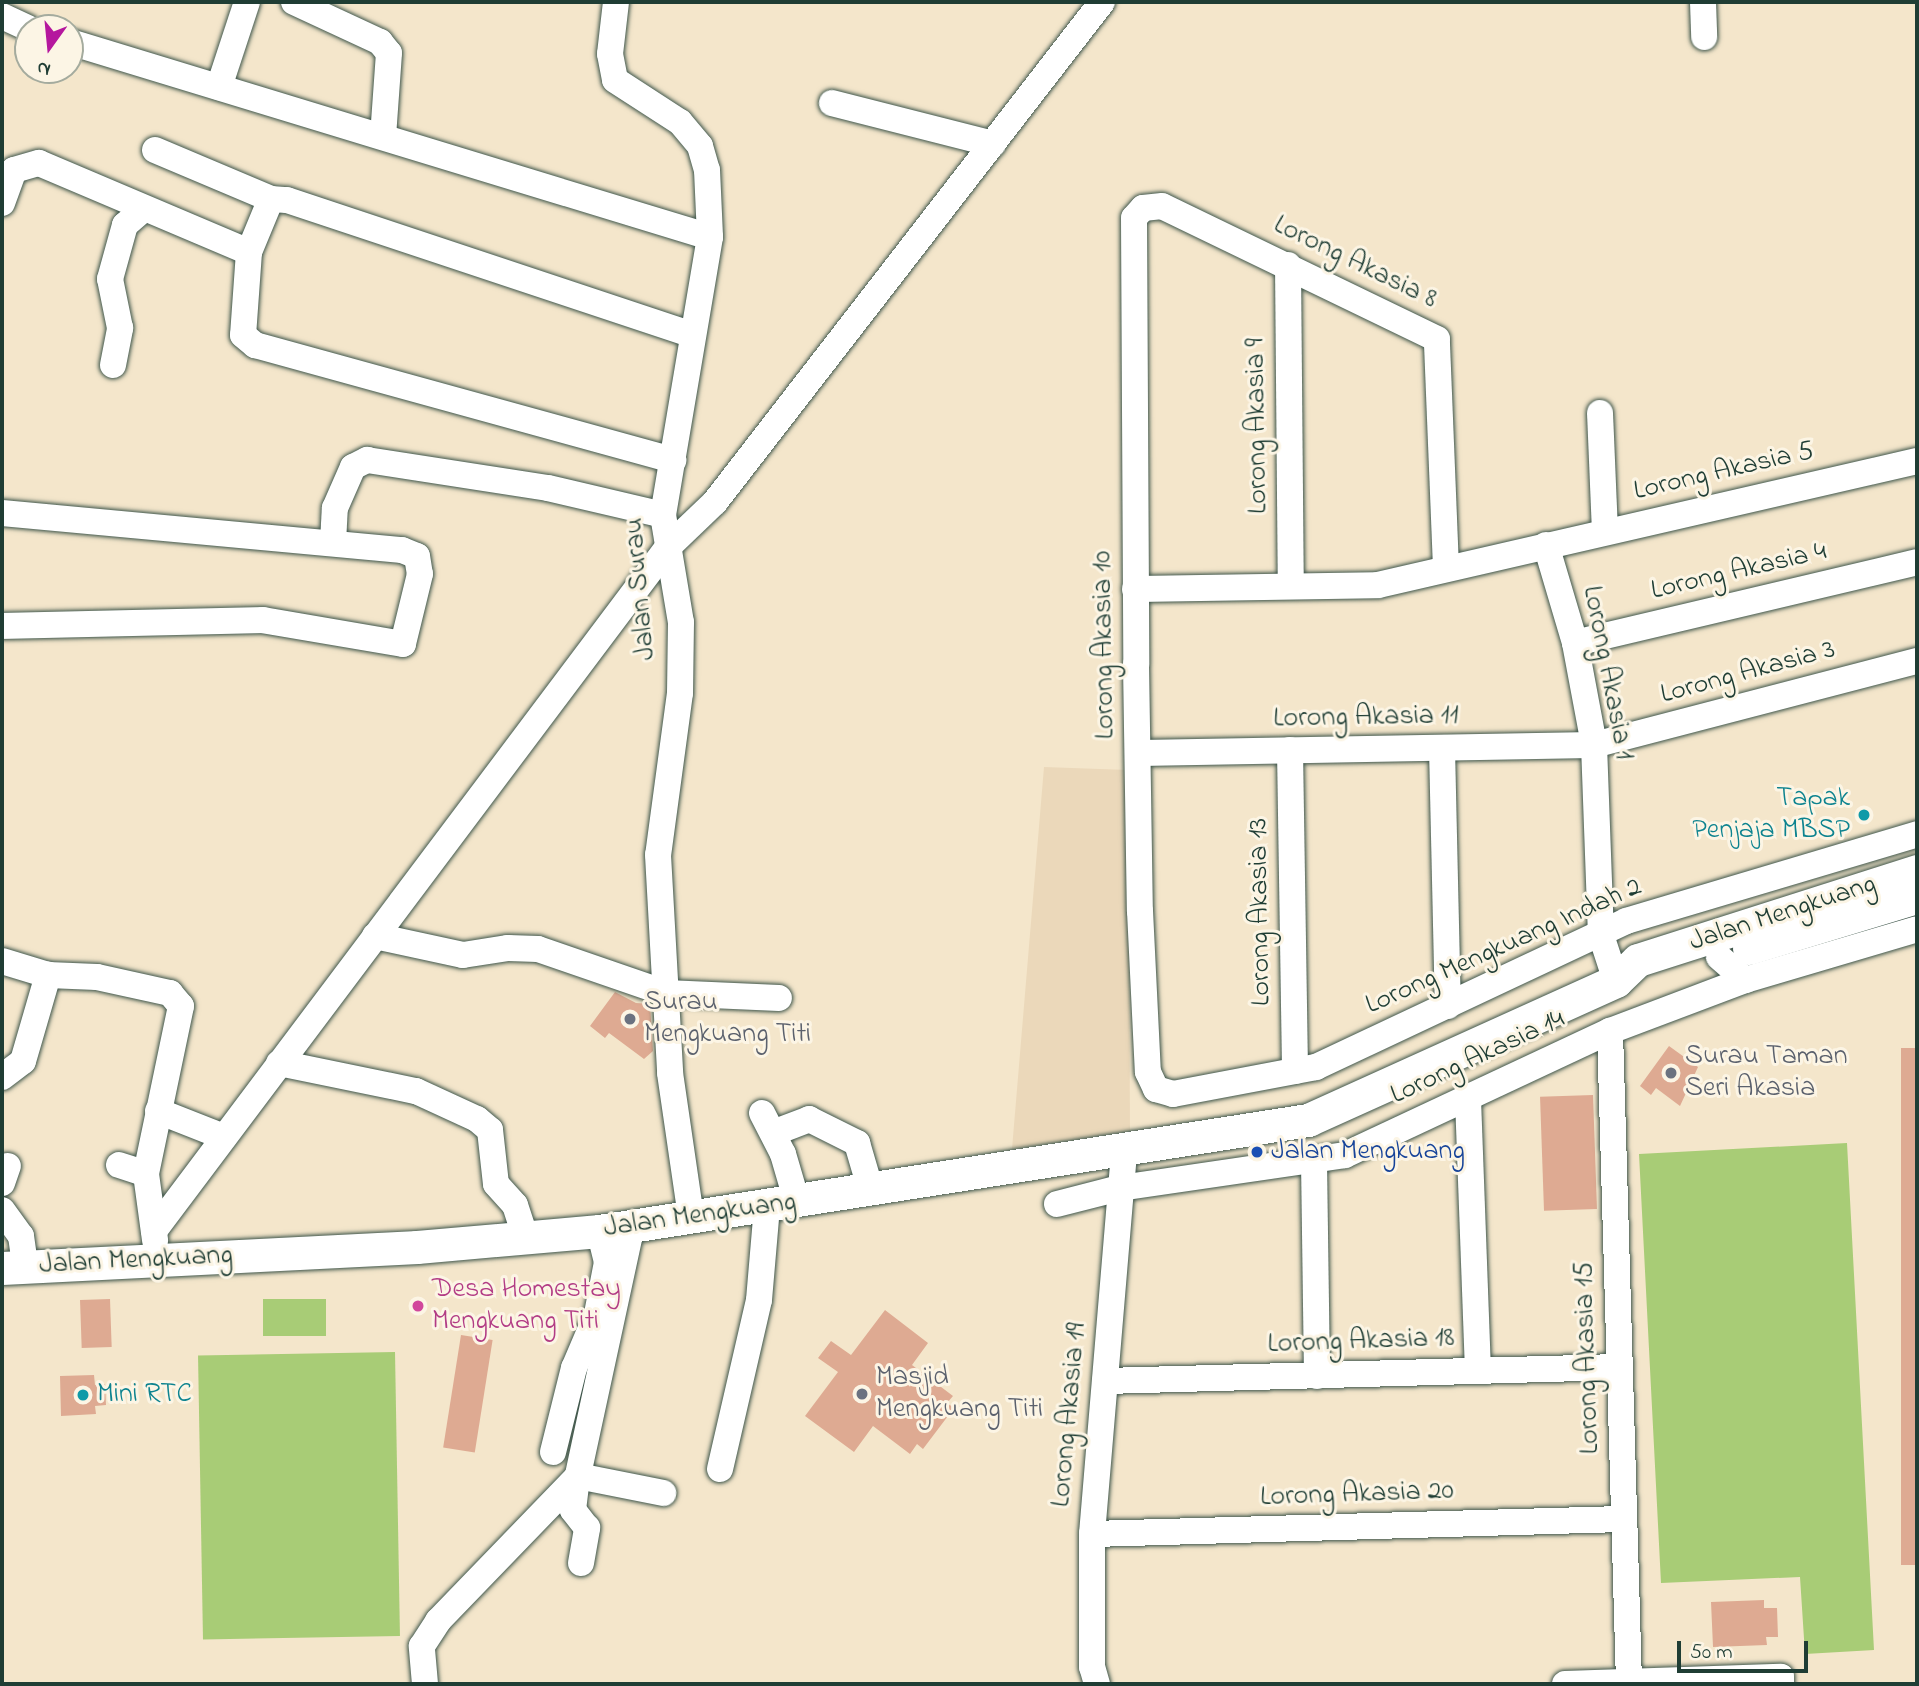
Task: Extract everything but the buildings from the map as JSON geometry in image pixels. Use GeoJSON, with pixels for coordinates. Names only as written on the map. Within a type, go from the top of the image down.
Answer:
{"type":"FeatureCollection","features":[{"type":"Feature","properties":{"kind":"main road","name":"Jalan Mengkuang"},"geometry":{"type":"LineString","coordinates":[[13,1267],[155,1246],[616,1238],[691,1217],[871,1191],[1308,1120],[1616,981],[1638,960],[1917,871]]}},
{"type":"Feature","properties":{"kind":"main road","name":"Jalan Mengkuang"},"geometry":{"type":"LineString","coordinates":[[1616,981],[1641,982],[1719,957],[1854,932],[1917,897]]}},
{"type":"Feature","properties":{"kind":"street"},"geometry":{"type":"LineString","coordinates":[[219,87],[247,2]]}},
{"type":"Feature","properties":{"kind":"street"},"geometry":{"type":"LineString","coordinates":[[294,2],[380,42],[389,53],[383,136]]}},
{"type":"Feature","properties":{"kind":"street","name":"Jalan Surau"},"geometry":{"type":"LineString","coordinates":[[616,2],[610,54],[615,80],[680,122],[700,146],[707,170],[710,237],[691,335],[663,515],[681,622],[680,693],[658,855],[670,1073],[691,1217]]}},
{"type":"Feature","properties":{"kind":"street"},"geometry":{"type":"LineString","coordinates":[[155,1246],[224,1137],[668,547],[715,502],[1102,2]]}},
{"type":"Feature","properties":{"kind":"street"},"geometry":{"type":"LineString","coordinates":[[1703,2],[1704,37]]}},
{"type":"Feature","properties":{"kind":"street"},"geometry":{"type":"LineString","coordinates":[[84,46],[710,237]]}},
{"type":"Feature","properties":{"kind":"street"},"geometry":{"type":"LineString","coordinates":[[832,103],[993,144]]}},
{"type":"Feature","properties":{"kind":"street"},"geometry":{"type":"LineString","coordinates":[[155,150],[271,199],[287,200],[691,335]]}},
{"type":"Feature","properties":{"kind":"street"},"geometry":{"type":"LineString","coordinates":[[2,203],[14,170],[39,163],[142,210],[248,252]]}},
{"type":"Feature","properties":{"kind":"street"},"geometry":{"type":"LineString","coordinates":[[271,199],[248,252],[243,335],[255,345],[673,460]]}},
{"type":"Feature","properties":{"kind":"street","name":"Lorong Akasia 8"},"geometry":{"type":"LineString","coordinates":[[1150,204],[1288,265],[1437,339],[1446,569]]}},
{"type":"Feature","properties":{"kind":"street","name":"Lorong Akasia 10"},"geometry":{"type":"LineString","coordinates":[[1150,204],[1134,218],[1135,589],[1147,1058],[1156,1090]]}},
{"type":"Feature","properties":{"kind":"street"},"geometry":{"type":"LineString","coordinates":[[113,365],[120,328],[110,279],[125,225],[142,210]]}},
{"type":"Feature","properties":{"kind":"street","name":"Lorong Akasia 9"},"geometry":{"type":"LineString","coordinates":[[1288,265],[1291,586]]}},
{"type":"Feature","properties":{"kind":"street"},"geometry":{"type":"LineString","coordinates":[[1601,413],[1605,531]]}},
{"type":"Feature","properties":{"kind":"street"},"geometry":{"type":"LineString","coordinates":[[333,543],[340,498],[353,467],[368,460],[548,488],[663,515]]}},
{"type":"Feature","properties":{"kind":"street","name":"Lorong Akasia 5"},"geometry":{"type":"LineString","coordinates":[[1135,589],[1378,585],[1917,460]]}},
{"type":"Feature","properties":{"kind":"street"},"geometry":{"type":"LineString","coordinates":[[2,513],[333,543],[417,556],[420,573],[403,644],[262,620],[2,626]]}},
{"type":"Feature","properties":{"kind":"street","name":"Lorong Akasia 1"},"geometry":{"type":"LineString","coordinates":[[1546,545],[1575,643],[1594,745],[1601,934],[1616,981]]}},
{"type":"Feature","properties":{"kind":"street","name":"Lorong Akasia 4"},"geometry":{"type":"LineString","coordinates":[[1575,643],[1917,562]]}},
{"type":"Feature","properties":{"kind":"street","name":"Lorong Akasia 3"},"geometry":{"type":"LineString","coordinates":[[1594,745],[1917,661]]}},
{"type":"Feature","properties":{"kind":"street","name":"Lorong Akasia 11"},"geometry":{"type":"LineString","coordinates":[[1139,753],[1594,745]]}},
{"type":"Feature","properties":{"kind":"street"},"geometry":{"type":"LineString","coordinates":[[1443,748],[1448,1006]]}},
{"type":"Feature","properties":{"kind":"street","name":"Lorong Akasia 13"},"geometry":{"type":"LineString","coordinates":[[1290,751],[1295,1072]]}},
{"type":"Feature","properties":{"kind":"street","name":"Lorong Mengkuang Indah 2"},"geometry":{"type":"LineString","coordinates":[[1156,1090],[1173,1094],[1316,1067],[1626,921],[1917,834]]}},
{"type":"Feature","properties":{"kind":"street","name":"Lorong Akasia 14"},"geometry":{"type":"LineString","coordinates":[[1056,1204],[1120,1188],[1345,1155],[1610,1031],[1745,980],[1854,932],[1917,929]]}},
{"type":"Feature","properties":{"kind":"street"},"geometry":{"type":"LineString","coordinates":[[375,936],[463,956],[508,948],[538,949],[667,993],[779,998]]}},
{"type":"Feature","properties":{"kind":"street"},"geometry":{"type":"LineString","coordinates":[[1719,957],[1745,980]]}},
{"type":"Feature","properties":{"kind":"street"},"geometry":{"type":"LineString","coordinates":[[2,961],[48,975],[97,976],[170,993],[181,1006],[180,1031],[158,1111],[146,1174],[155,1246]]}},
{"type":"Feature","properties":{"kind":"street"},"geometry":{"type":"LineString","coordinates":[[2,1077],[23,1061],[48,975]]}},
{"type":"Feature","properties":{"kind":"street","name":"Lorong Akasia 15"},"geometry":{"type":"LineString","coordinates":[[1610,1031],[1629,1683]]}},
{"type":"Feature","properties":{"kind":"street"},"geometry":{"type":"LineString","coordinates":[[279,1063],[416,1091],[477,1119],[490,1129],[496,1184],[515,1205],[526,1239]]}},
{"type":"Feature","properties":{"kind":"street"},"geometry":{"type":"LineString","coordinates":[[1468,1099],[1478,1370]]}},
{"type":"Feature","properties":{"kind":"street"},"geometry":{"type":"LineString","coordinates":[[158,1111],[224,1137]]}},
{"type":"Feature","properties":{"kind":"street"},"geometry":{"type":"LineString","coordinates":[[720,1469],[782,1204],[767,1123],[809,1119],[857,1143],[871,1191]]}},
{"type":"Feature","properties":{"kind":"street","name":"Lorong Akasia 19"},"geometry":{"type":"LineString","coordinates":[[1097,1684],[1092,1667],[1092,1534],[1124,1151]]}},
{"type":"Feature","properties":{"kind":"street"},"geometry":{"type":"LineString","coordinates":[[1314,1161],[1317,1376]]}},
{"type":"Feature","properties":{"kind":"street"},"geometry":{"type":"LineString","coordinates":[[119,1165],[146,1174]]}},
{"type":"Feature","properties":{"kind":"street"},"geometry":{"type":"LineString","coordinates":[[2,1210],[20,1237],[13,1267]]}},
{"type":"Feature","properties":{"kind":"street"},"geometry":{"type":"LineString","coordinates":[[581,1563],[587,1528],[573,1510],[586,1371],[616,1238]]}},
{"type":"Feature","properties":{"kind":"street","name":"Lorong Akasia 18"},"geometry":{"type":"LineString","coordinates":[[1105,1381],[1619,1367]]}},
{"type":"Feature","properties":{"kind":"street"},"geometry":{"type":"LineString","coordinates":[[552,1452],[586,1371]]}},
{"type":"Feature","properties":{"kind":"street"},"geometry":{"type":"LineString","coordinates":[[578,1476],[663,1493]]}},
{"type":"Feature","properties":{"kind":"street"},"geometry":{"type":"LineString","coordinates":[[425,1684],[422,1646],[439,1621],[578,1476]]}},
{"type":"Feature","properties":{"kind":"street","name":"Lorong Akasia 20"},"geometry":{"type":"LineString","coordinates":[[1092,1534],[1624,1519]]}},
{"type":"Feature","properties":{"kind":"street"},"geometry":{"type":"LineString","coordinates":[[1565,1684],[1781,1681]]}},
{"type":"Feature","properties":{"kind":"shaded area"},"geometry":{"type":"Polygon","coordinates":[[[1044,767],[1128,770],[1130,1131],[1012,1149],[1044,767]]]}},
{"type":"Feature","properties":{"kind":"green space"},"geometry":{"type":"Polygon","coordinates":[[[1847,1143],[1874,1650],[1805,1654],[1800,1577],[1661,1583],[1639,1154],[1847,1143]]]}},
{"type":"Feature","properties":{"kind":"green space"},"geometry":{"type":"Polygon","coordinates":[[[263,1299],[326,1299],[326,1336],[263,1336],[263,1299]]]}},
{"type":"Feature","properties":{"kind":"green space"},"geometry":{"type":"Polygon","coordinates":[[[395,1352],[400,1636],[203,1639],[198,1355],[395,1352]]]}},
{"type":"Feature","properties":{"kind":"place","name":"Tapak Penjaja MBSP"},"geometry":{"type":"Point","coordinates":[1864,815]}},
{"type":"Feature","properties":{"kind":"place","name":"Surau Mengkuang Titi"},"geometry":{"type":"Point","coordinates":[630,1019]}},
{"type":"Feature","properties":{"kind":"place","name":"Surau Taman Seri Akasia"},"geometry":{"type":"Point","coordinates":[1671,1073]}},
{"type":"Feature","properties":{"kind":"place","name":"Jalan Mengkuang"},"geometry":{"type":"Point","coordinates":[1257,1152]}},
{"type":"Feature","properties":{"kind":"place","name":"Desa Homestay Mengkuang Titi"},"geometry":{"type":"Point","coordinates":[418,1306]}},
{"type":"Feature","properties":{"kind":"place","name":"Masjid Mengkuang Titi"},"geometry":{"type":"Point","coordinates":[862,1394]}},
{"type":"Feature","properties":{"kind":"place","name":"Mini RTC"},"geometry":{"type":"Point","coordinates":[83,1395]}}]}
